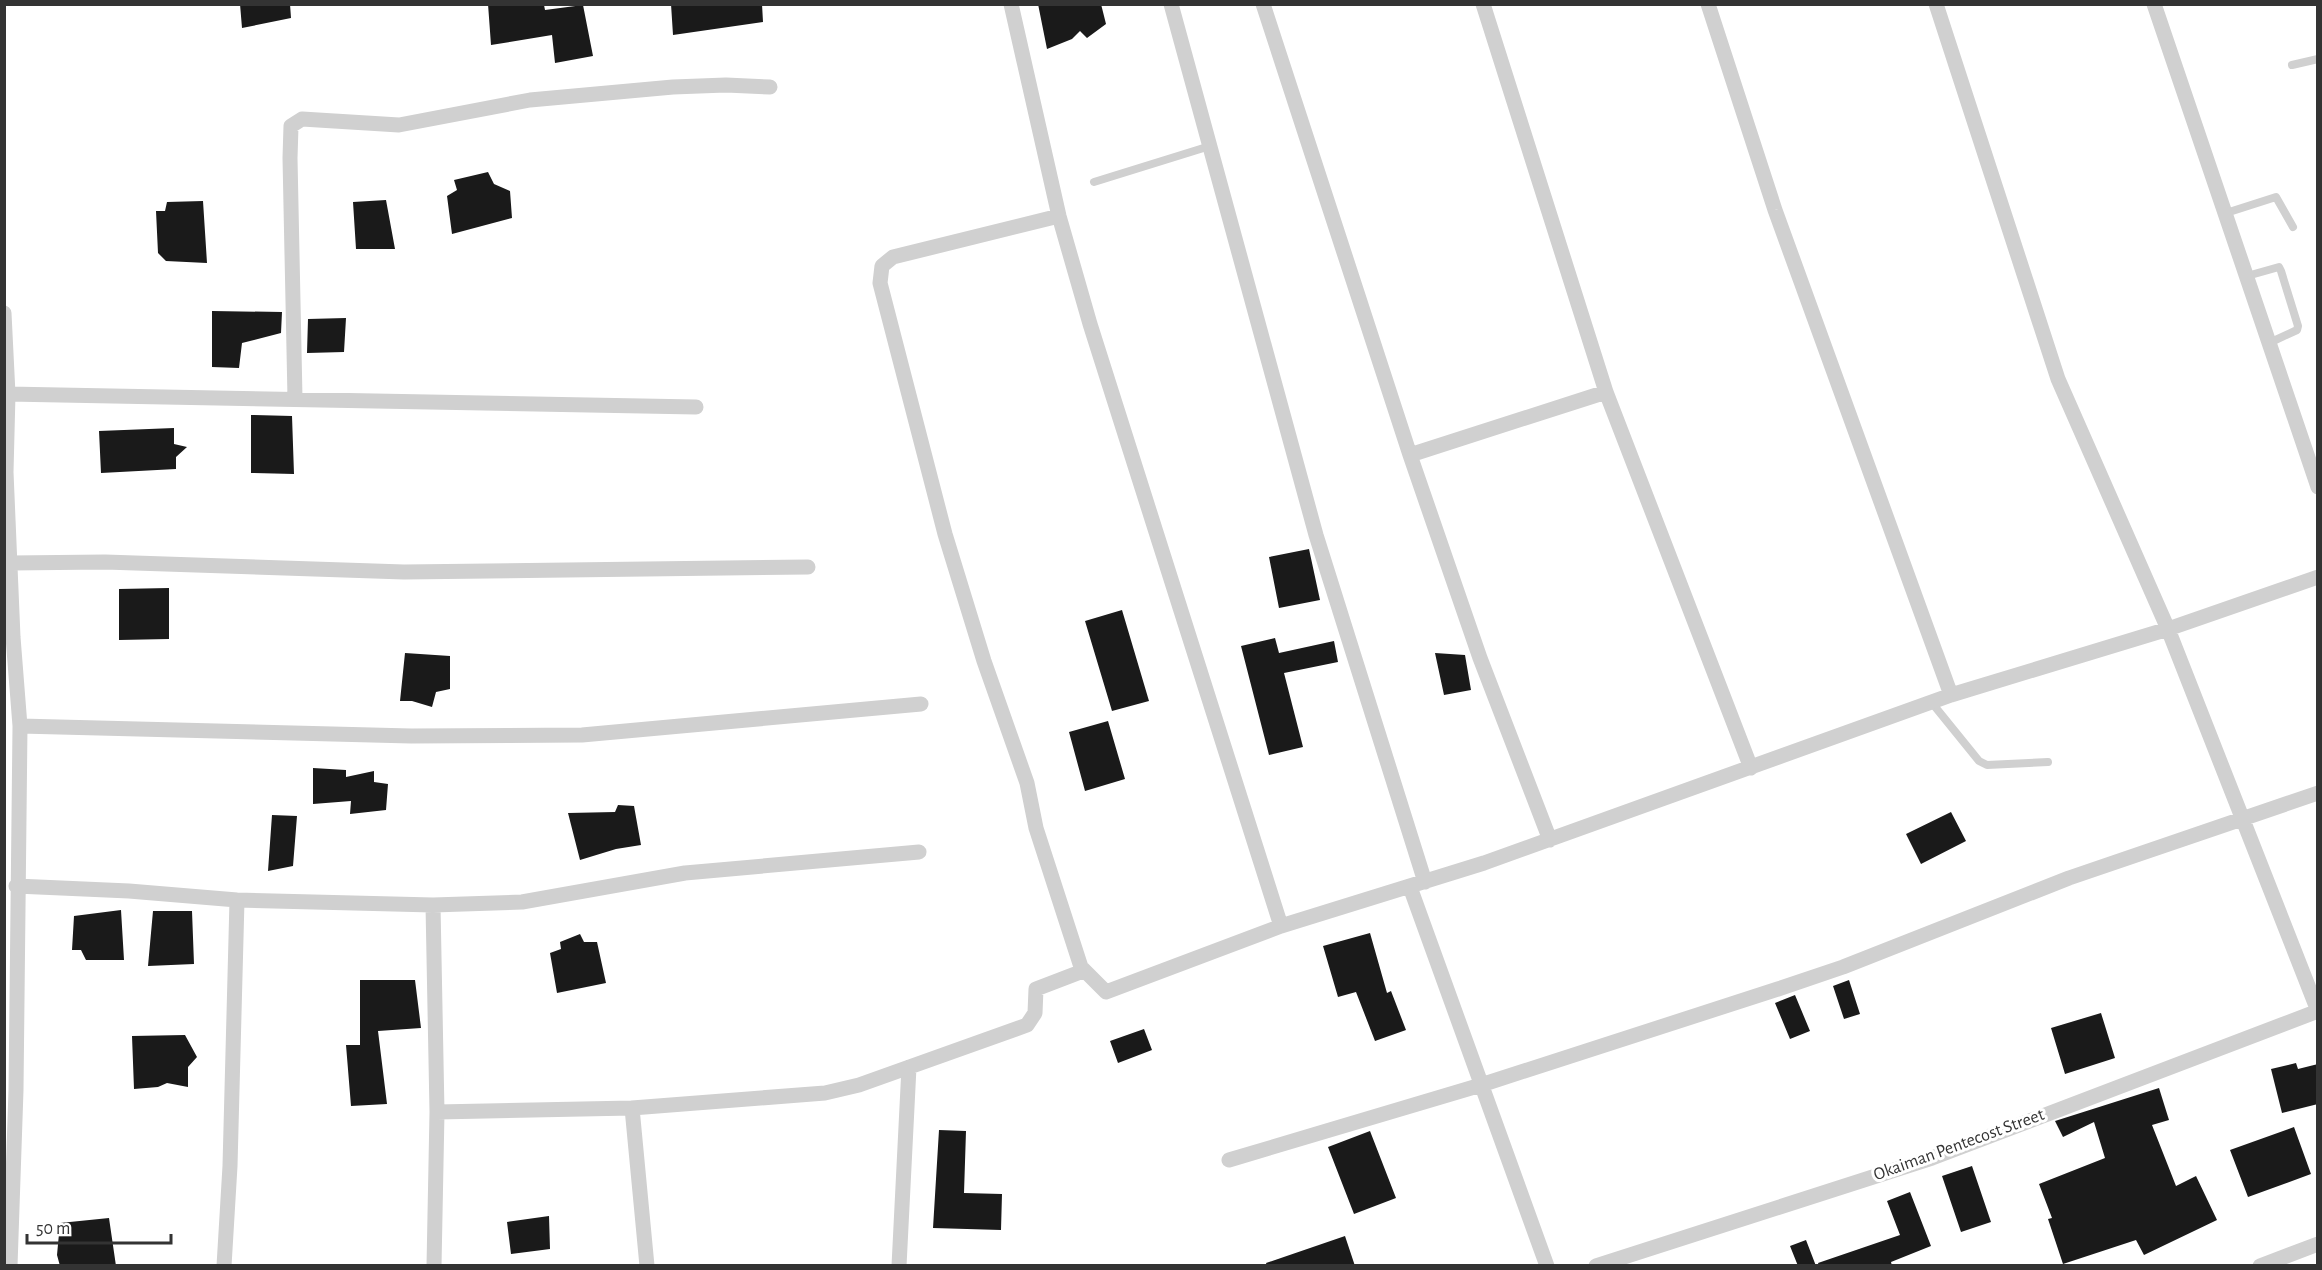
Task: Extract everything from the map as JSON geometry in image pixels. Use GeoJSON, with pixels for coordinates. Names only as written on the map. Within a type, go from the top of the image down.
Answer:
{"type":"FeatureCollection","features":[{"type":"Feature","properties":{"kind":"street"},"geometry":{"type":"LineString","coordinates":[[1011,4],[1059,216],[1107,381],[1281,926]]}},
{"type":"Feature","properties":{"kind":"street"},"geometry":{"type":"LineString","coordinates":[[1171,4],[1316,535],[1418,884],[1481,1085],[1547,1266]]}},
{"type":"Feature","properties":{"kind":"street"},"geometry":{"type":"LineString","coordinates":[[1263,4],[1410,455],[1480,658],[1550,840]]}},
{"type":"Feature","properties":{"kind":"street"},"geometry":{"type":"LineString","coordinates":[[1483,4],[1606,392],[1751,768]]}},
{"type":"Feature","properties":{"kind":"street"},"geometry":{"type":"LineString","coordinates":[[1708,4],[1775,210],[1951,696]]}},
{"type":"Feature","properties":{"kind":"street"},"geometry":{"type":"LineString","coordinates":[[1936,4],[2058,379],[2168,629],[2317,1011]]}},
{"type":"Feature","properties":{"kind":"street"},"geometry":{"type":"LineString","coordinates":[[2154,4],[2268,343],[2314,462],[2318,487]]}},
{"type":"Feature","properties":{"kind":"street"},"geometry":{"type":"LineString","coordinates":[[296,398],[291,126],[303,119],[399,126],[530,100],[673,87],[726,85],[770,87]]}},
{"type":"Feature","properties":{"kind":"street"},"geometry":{"type":"LineString","coordinates":[[1059,216],[893,257],[882,266],[880,283],[945,534],[984,661],[1027,783],[1036,828],[1078,973],[1106,992],[1281,926],[1550,840],[1932,702],[2168,629],[2318,577]]}},
{"type":"Feature","properties":{"kind":"street"},"geometry":{"type":"LineString","coordinates":[[4,313],[8,394],[6,472],[13,637],[20,726],[16,886],[16,1090],[10,1266]]}},
{"type":"Feature","properties":{"kind":"street"},"geometry":{"type":"LineString","coordinates":[[1410,455],[1606,392]]}},
{"type":"Feature","properties":{"kind":"street"},"geometry":{"type":"LineString","coordinates":[[8,394],[696,407]]}},
{"type":"Feature","properties":{"kind":"street"},"geometry":{"type":"LineString","coordinates":[[11,563],[105,562],[404,572],[808,567]]}},
{"type":"Feature","properties":{"kind":"street"},"geometry":{"type":"LineString","coordinates":[[20,726],[411,736],[570,735],[921,704]]}},
{"type":"Feature","properties":{"kind":"street"},"geometry":{"type":"LineString","coordinates":[[1229,1160],[1481,1085],[1843,967],[2069,878],[2318,793]]}},
{"type":"Feature","properties":{"kind":"street"},"geometry":{"type":"LineString","coordinates":[[16,886],[129,891],[237,900],[433,905],[522,902],[685,873],[919,852]]}},
{"type":"Feature","properties":{"kind":"street"},"geometry":{"type":"LineString","coordinates":[[224,1266],[230,1166],[237,900]]}},
{"type":"Feature","properties":{"kind":"street"},"geometry":{"type":"LineString","coordinates":[[433,905],[437,1112],[434,1266]]}},
{"type":"Feature","properties":{"kind":"street"},"geometry":{"type":"LineString","coordinates":[[437,1112],[632,1108],[825,1093],[909,1067],[1027,1025],[1035,1014],[1036,989],[1078,973]]}},
{"type":"Feature","properties":{"kind":"street","name":"Okaiman Pentecost Street"},"geometry":{"type":"LineString","coordinates":[[1596,1266],[1932,1158],[2317,1011]]}},
{"type":"Feature","properties":{"kind":"street"},"geometry":{"type":"LineString","coordinates":[[899,1266],[909,1067]]}},
{"type":"Feature","properties":{"kind":"street"},"geometry":{"type":"LineString","coordinates":[[632,1108],[647,1266]]}},
{"type":"Feature","properties":{"kind":"street"},"geometry":{"type":"LineString","coordinates":[[2260,1266],[2318,1244]]}},
{"type":"Feature","properties":{"kind":"lane"},"geometry":{"type":"LineString","coordinates":[[2292,64],[2318,59]]}},
{"type":"Feature","properties":{"kind":"lane"},"geometry":{"type":"LineString","coordinates":[[1094,182],[1210,146]]}},
{"type":"Feature","properties":{"kind":"lane"},"geometry":{"type":"LineString","coordinates":[[2226,213],[2276,197],[2293,227]]}},
{"type":"Feature","properties":{"kind":"lane"},"geometry":{"type":"LineString","coordinates":[[2247,276],[2279,267],[2298,321],[2297,330],[2268,343]]}},
{"type":"Feature","properties":{"kind":"lane"},"geometry":{"type":"LineString","coordinates":[[1932,702],[1979,761],[1988,765],[2048,762]]}},
{"type":"Feature","properties":{"kind":"building"},"geometry":{"type":"Polygon","coordinates":[[[240,4],[290,4],[291,18],[242,28],[240,4]]]}},
{"type":"Feature","properties":{"kind":"building"},"geometry":{"type":"Polygon","coordinates":[[[488,4],[544,5],[545,10],[583,5],[593,56],[555,63],[552,35],[491,45],[488,4]]]}},
{"type":"Feature","properties":{"kind":"building"},"geometry":{"type":"Polygon","coordinates":[[[671,4],[762,4],[763,22],[673,35],[671,4]]]}},
{"type":"Feature","properties":{"kind":"building"},"geometry":{"type":"Polygon","coordinates":[[[1038,4],[1101,4],[1106,24],[1087,38],[1080,31],[1072,39],[1047,49],[1038,4]]]}},
{"type":"Feature","properties":{"kind":"building"},"geometry":{"type":"Polygon","coordinates":[[[488,172],[494,184],[510,191],[512,218],[452,234],[447,196],[457,190],[454,180],[488,172]]]}},
{"type":"Feature","properties":{"kind":"building"},"geometry":{"type":"Polygon","coordinates":[[[386,200],[395,249],[356,249],[353,202],[386,200]]]}},
{"type":"Feature","properties":{"kind":"building"},"geometry":{"type":"Polygon","coordinates":[[[203,201],[207,263],[166,261],[158,253],[156,211],[165,211],[167,202],[203,201]]]}},
{"type":"Feature","properties":{"kind":"building"},"geometry":{"type":"Polygon","coordinates":[[[212,311],[282,312],[281,333],[242,343],[239,368],[212,367],[212,311]]]}},
{"type":"Feature","properties":{"kind":"building"},"geometry":{"type":"Polygon","coordinates":[[[346,318],[344,352],[307,353],[308,319],[346,318]]]}},
{"type":"Feature","properties":{"kind":"building"},"geometry":{"type":"Polygon","coordinates":[[[251,415],[292,416],[294,474],[251,473],[251,415]]]}},
{"type":"Feature","properties":{"kind":"building"},"geometry":{"type":"Polygon","coordinates":[[[174,428],[174,444],[187,447],[176,457],[176,469],[101,473],[99,431],[174,428]]]}},
{"type":"Feature","properties":{"kind":"building"},"geometry":{"type":"Polygon","coordinates":[[[1309,549],[1320,600],[1279,608],[1269,557],[1309,549]]]}},
{"type":"Feature","properties":{"kind":"building"},"geometry":{"type":"Polygon","coordinates":[[[169,588],[169,639],[119,640],[119,589],[169,588]]]}},
{"type":"Feature","properties":{"kind":"building"},"geometry":{"type":"Polygon","coordinates":[[[1122,610],[1149,701],[1112,711],[1085,621],[1122,610]]]}},
{"type":"Feature","properties":{"kind":"building"},"geometry":{"type":"Polygon","coordinates":[[[1275,638],[1279,653],[1334,641],[1338,662],[1284,673],[1303,747],[1269,755],[1241,646],[1275,638]]]}},
{"type":"Feature","properties":{"kind":"building"},"geometry":{"type":"Polygon","coordinates":[[[405,653],[450,656],[450,689],[436,692],[432,707],[412,701],[400,701],[405,653]]]}},
{"type":"Feature","properties":{"kind":"building"},"geometry":{"type":"Polygon","coordinates":[[[1435,653],[1465,655],[1471,690],[1444,695],[1435,653]]]}},
{"type":"Feature","properties":{"kind":"building"},"geometry":{"type":"Polygon","coordinates":[[[1108,721],[1125,779],[1085,791],[1069,732],[1108,721]]]}},
{"type":"Feature","properties":{"kind":"building"},"geometry":{"type":"Polygon","coordinates":[[[313,768],[346,770],[346,777],[374,771],[374,782],[388,784],[386,810],[350,814],[351,801],[313,804],[313,768]]]}},
{"type":"Feature","properties":{"kind":"building"},"geometry":{"type":"Polygon","coordinates":[[[618,805],[634,806],[641,845],[616,849],[580,860],[568,813],[615,812],[618,805]]]}},
{"type":"Feature","properties":{"kind":"building"},"geometry":{"type":"Polygon","coordinates":[[[1951,812],[1966,841],[1921,864],[1906,834],[1951,812]]]}},
{"type":"Feature","properties":{"kind":"building"},"geometry":{"type":"Polygon","coordinates":[[[272,815],[297,816],[293,866],[268,871],[272,815]]]}},
{"type":"Feature","properties":{"kind":"building"},"geometry":{"type":"Polygon","coordinates":[[[121,910],[124,960],[86,960],[81,950],[72,950],[74,916],[121,910]]]}},
{"type":"Feature","properties":{"kind":"building"},"geometry":{"type":"Polygon","coordinates":[[[153,911],[192,911],[194,964],[148,966],[153,911]]]}},
{"type":"Feature","properties":{"kind":"building"},"geometry":{"type":"Polygon","coordinates":[[[1370,933],[1387,993],[1391,991],[1406,1030],[1375,1041],[1356,992],[1338,997],[1323,946],[1370,933]]]}},
{"type":"Feature","properties":{"kind":"building"},"geometry":{"type":"Polygon","coordinates":[[[580,934],[584,942],[597,942],[606,983],[557,993],[550,953],[561,949],[560,942],[580,934]]]}},
{"type":"Feature","properties":{"kind":"building"},"geometry":{"type":"Polygon","coordinates":[[[360,980],[415,980],[421,1028],[378,1031],[387,1104],[351,1106],[346,1045],[360,1045],[360,980]]]}},
{"type":"Feature","properties":{"kind":"building"},"geometry":{"type":"Polygon","coordinates":[[[1849,980],[1860,1014],[1844,1019],[1833,986],[1849,980]]]}},
{"type":"Feature","properties":{"kind":"building"},"geometry":{"type":"Polygon","coordinates":[[[1795,995],[1810,1031],[1790,1039],[1775,1003],[1795,995]]]}},
{"type":"Feature","properties":{"kind":"building"},"geometry":{"type":"Polygon","coordinates":[[[2101,1013],[2115,1058],[2065,1074],[2051,1028],[2101,1013]]]}},
{"type":"Feature","properties":{"kind":"building"},"geometry":{"type":"Polygon","coordinates":[[[1144,1029],[1152,1050],[1118,1063],[1110,1041],[1144,1029]]]}},
{"type":"Feature","properties":{"kind":"building"},"geometry":{"type":"Polygon","coordinates":[[[185,1035],[197,1057],[188,1067],[188,1087],[167,1083],[158,1087],[134,1089],[132,1036],[185,1035]]]}},
{"type":"Feature","properties":{"kind":"building"},"geometry":{"type":"Polygon","coordinates":[[[2296,1063],[2298,1069],[2318,1064],[2318,1104],[2282,1113],[2271,1069],[2296,1063]]]}},
{"type":"Feature","properties":{"kind":"building"},"geometry":{"type":"Polygon","coordinates":[[[2159,1088],[2169,1120],[2152,1125],[2176,1186],[2196,1176],[2217,1220],[2144,1255],[2136,1240],[2063,1264],[2048,1219],[2052,1218],[2039,1184],[2105,1158],[2094,1122],[2063,1137],[2055,1121],[2159,1088]]]}},
{"type":"Feature","properties":{"kind":"building"},"geometry":{"type":"Polygon","coordinates":[[[2294,1127],[2311,1174],[2248,1197],[2230,1150],[2294,1127]]]}},
{"type":"Feature","properties":{"kind":"building"},"geometry":{"type":"Polygon","coordinates":[[[939,1130],[966,1131],[964,1193],[1002,1194],[1001,1230],[933,1228],[939,1130]]]}},
{"type":"Feature","properties":{"kind":"building"},"geometry":{"type":"Polygon","coordinates":[[[1370,1131],[1396,1198],[1354,1214],[1328,1147],[1370,1131]]]}},
{"type":"Feature","properties":{"kind":"building"},"geometry":{"type":"Polygon","coordinates":[[[1972,1166],[1991,1222],[1961,1232],[1942,1176],[1972,1166]]]}},
{"type":"Feature","properties":{"kind":"building"},"geometry":{"type":"Polygon","coordinates":[[[1910,1192],[1931,1246],[1891,1262],[1892,1266],[1819,1266],[1818,1263],[1900,1235],[1887,1201],[1910,1192]]]}},
{"type":"Feature","properties":{"kind":"building"},"geometry":{"type":"Polygon","coordinates":[[[549,1216],[550,1249],[511,1254],[507,1222],[549,1216]]]}},
{"type":"Feature","properties":{"kind":"building"},"geometry":{"type":"Polygon","coordinates":[[[109,1218],[116,1266],[60,1266],[57,1255],[60,1223],[109,1218]]]}},
{"type":"Feature","properties":{"kind":"building"},"geometry":{"type":"Polygon","coordinates":[[[1345,1236],[1355,1266],[1267,1266],[1266,1263],[1345,1236]]]}},
{"type":"Feature","properties":{"kind":"building"},"geometry":{"type":"Polygon","coordinates":[[[1806,1240],[1816,1266],[1798,1266],[1790,1246],[1806,1240]]]}}]}
